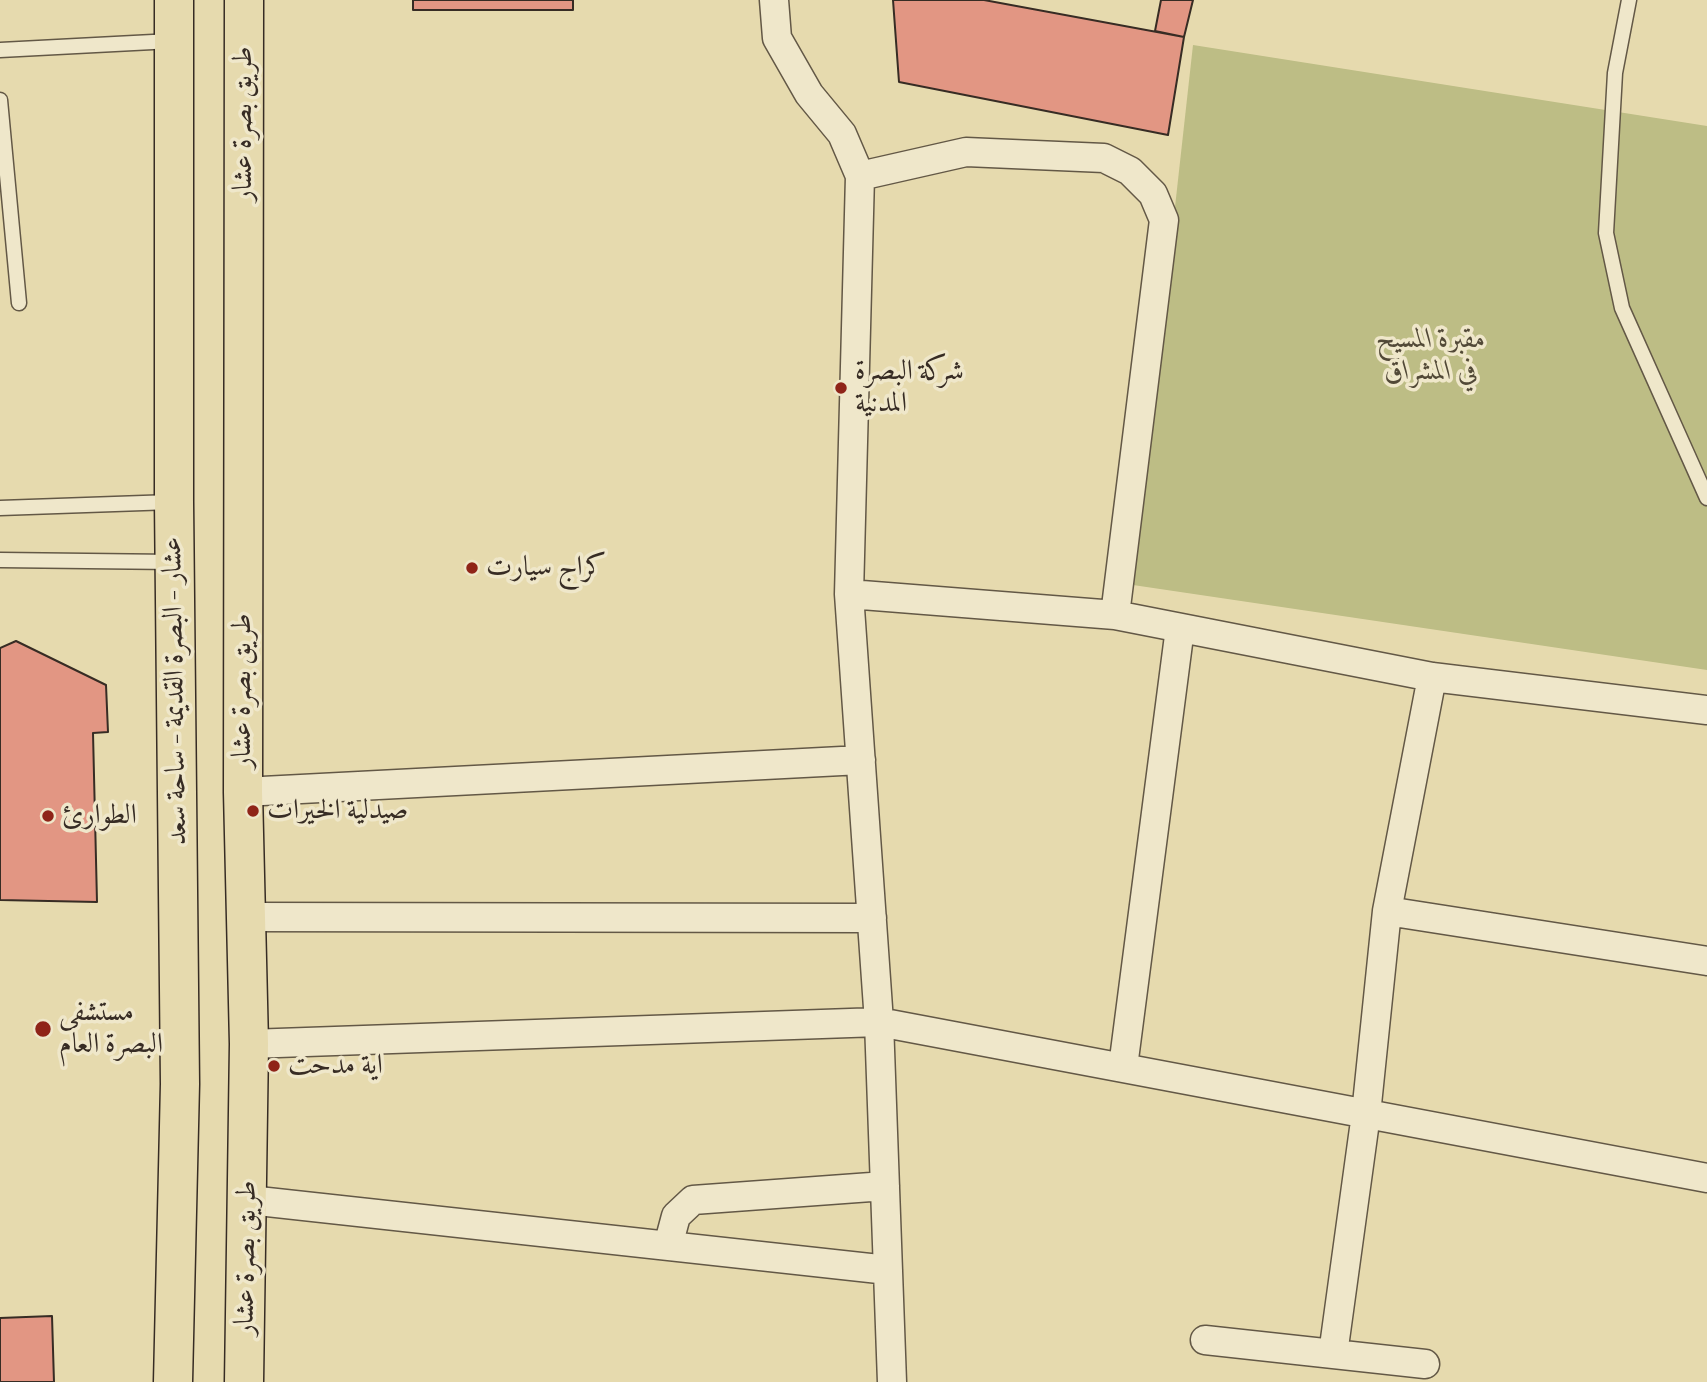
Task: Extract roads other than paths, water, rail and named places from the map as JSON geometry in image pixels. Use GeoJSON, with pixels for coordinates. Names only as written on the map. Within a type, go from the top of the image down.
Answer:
{"type":"FeatureCollection","features":[{"type":"Feature","properties":{"kind":"main road","name":"عشار - البصرة القديمة - ساحة سعد"},"geometry":{"type":"LineString","coordinates":[[173,1382],[180,1084],[174,562],[174,0]]}},
{"type":"Feature","properties":{"kind":"main road","name":"طريق بصرة عشار"},"geometry":{"type":"LineString","coordinates":[[244,0],[243,792],[249,1044],[249,1200],[244,1382]]}},
{"type":"Feature","properties":{"kind":"street"},"geometry":{"type":"LineString","coordinates":[[774,0],[777,38],[809,94],[842,134],[860,176],[849,594],[879,1022],[892,1382]]}},
{"type":"Feature","properties":{"kind":"street"},"geometry":{"type":"LineString","coordinates":[[860,176],[966,152],[1104,158],[1130,171],[1153,194],[1164,220],[1115,615]]}},
{"type":"Feature","properties":{"kind":"street"},"geometry":{"type":"LineString","coordinates":[[849,594],[1115,615],[1433,677],[1707,710]]}},
{"type":"Feature","properties":{"kind":"street"},"geometry":{"type":"LineString","coordinates":[[1123,1067],[1180,628]]}},
{"type":"Feature","properties":{"kind":"street"},"geometry":{"type":"LineString","coordinates":[[1333,1354],[1366,1114],[1387,911],[1433,677]]}},
{"type":"Feature","properties":{"kind":"street"},"geometry":{"type":"LineString","coordinates":[[243,792],[861,760]]}},
{"type":"Feature","properties":{"kind":"street"},"geometry":{"type":"LineString","coordinates":[[1387,911],[1707,961]]}},
{"type":"Feature","properties":{"kind":"street"},"geometry":{"type":"LineString","coordinates":[[246,917],[872,918]]}},
{"type":"Feature","properties":{"kind":"street"},"geometry":{"type":"LineString","coordinates":[[249,1044],[879,1022],[1707,1178]]}},
{"type":"Feature","properties":{"kind":"street"},"geometry":{"type":"LineString","coordinates":[[668,1246],[676,1216],[694,1200],[885,1186]]}},
{"type":"Feature","properties":{"kind":"street"},"geometry":{"type":"LineString","coordinates":[[249,1200],[888,1270]]}},
{"type":"Feature","properties":{"kind":"street"},"geometry":{"type":"LineString","coordinates":[[1205,1340],[1425,1364]]}},
{"type":"Feature","properties":{"kind":"lane"},"geometry":{"type":"LineString","coordinates":[[1629,0],[1615,74],[1606,233],[1622,308],[1707,498]]}},
{"type":"Feature","properties":{"kind":"lane"},"geometry":{"type":"LineString","coordinates":[[0,50],[174,41]]}},
{"type":"Feature","properties":{"kind":"lane"},"geometry":{"type":"LineString","coordinates":[[0,100],[19,303]]}},
{"type":"Feature","properties":{"kind":"lane"},"geometry":{"type":"LineString","coordinates":[[0,508],[174,502]]}},
{"type":"Feature","properties":{"kind":"lane"},"geometry":{"type":"LineString","coordinates":[[0,560],[174,562]]}},
{"type":"Feature","properties":{"kind":"place","name":"شركة البصرة المدنية"},"geometry":{"type":"Point","coordinates":[841,388]}},
{"type":"Feature","properties":{"kind":"place","name":"كراج سيارت"},"geometry":{"type":"Point","coordinates":[472,568]}},
{"type":"Feature","properties":{"kind":"place","name":"صيدلية الخيرات"},"geometry":{"type":"Point","coordinates":[253,811]}},
{"type":"Feature","properties":{"kind":"place","name":"الطوارئ"},"geometry":{"type":"Point","coordinates":[48,816]}},
{"type":"Feature","properties":{"kind":"place","name":"مستشفى البصرة العام"},"geometry":{"type":"Point","coordinates":[43,1029]}},
{"type":"Feature","properties":{"kind":"place","name":"اية مدحت"},"geometry":{"type":"Point","coordinates":[274,1066]}},
{"type":"Feature","properties":{"kind":"park label","name":"مقبرة المسيح في المشراق"},"geometry":{"type":"Point","coordinates":[1431,356]}}]}
